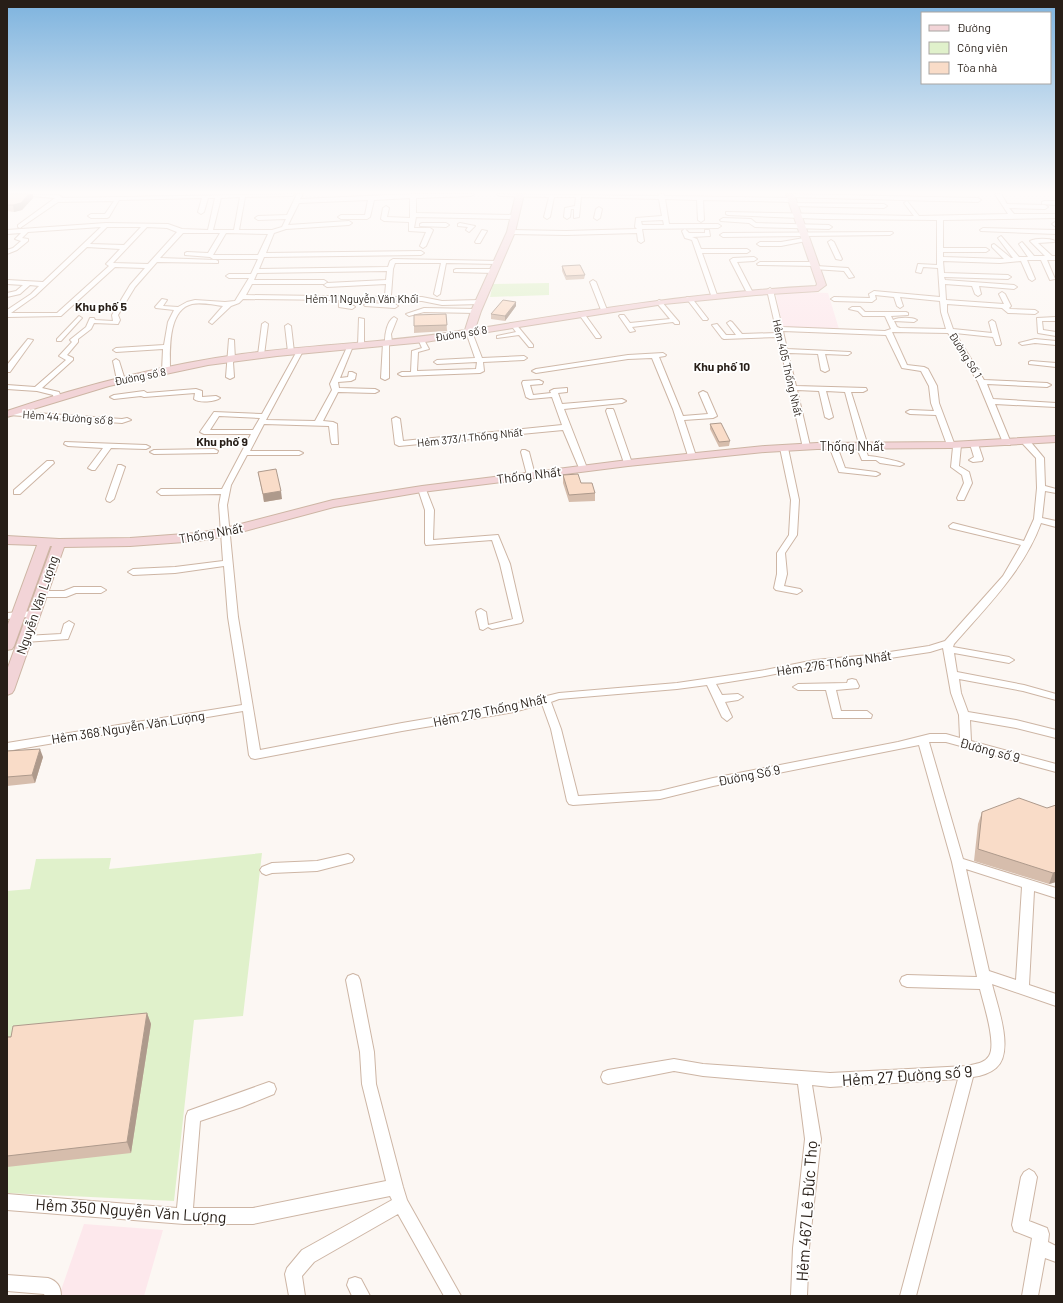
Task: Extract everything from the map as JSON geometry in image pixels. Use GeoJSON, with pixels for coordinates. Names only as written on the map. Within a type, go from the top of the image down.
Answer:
{"type":"FeatureCollection","features":[{"type":"Feature","properties":{"kind":"street"},"geometry":{"type":"LineString","coordinates":[[7,314],[33,295],[74,255]]}},
{"type":"Feature","properties":{"kind":"street"},"geometry":{"type":"LineString","coordinates":[[118,255],[109,264],[150,266]]}},
{"type":"Feature","properties":{"kind":"street"},"geometry":{"type":"LineString","coordinates":[[37,389],[71,360],[62,356],[74,341],[89,328],[94,321],[116,323],[117,320],[115,315],[132,286],[161,255]]}},
{"type":"Feature","properties":{"kind":"street"},"geometry":{"type":"LineString","coordinates":[[156,260],[214,260],[261,256],[325,255]]}},
{"type":"Feature","properties":{"kind":"street"},"geometry":{"type":"LineString","coordinates":[[402,374],[480,372],[480,361],[469,332],[476,311],[500,255]]}},
{"type":"Feature","properties":{"kind":"street"},"geometry":{"type":"LineString","coordinates":[[702,255],[706,258],[714,295]]}},
{"type":"Feature","properties":{"kind":"street","name":"Đường số 8"},"geometry":{"type":"LineString","coordinates":[[10,411],[121,380],[261,355],[421,339],[581,313],[689,298],[749,291],[820,287],[822,285],[811,255]]}},
{"type":"Feature","properties":{"kind":"street"},"geometry":{"type":"LineString","coordinates":[[837,255],[839,260]]}},
{"type":"Feature","properties":{"kind":"street","name":"Đường Số 1"},"geometry":{"type":"LineString","coordinates":[[940,255],[942,301],[950,331],[982,382],[1007,443]]}},
{"type":"Feature","properties":{"kind":"street"},"geometry":{"type":"LineString","coordinates":[[1003,255],[1009,260]]}},
{"type":"Feature","properties":{"kind":"street"},"geometry":{"type":"LineString","coordinates":[[1016,255],[1032,279]]}},
{"type":"Feature","properties":{"kind":"street"},"geometry":{"type":"LineString","coordinates":[[166,371],[168,329],[179,309],[184,305],[194,302],[229,304],[236,302],[242,297],[261,256]]}},
{"type":"Feature","properties":{"kind":"street"},"geometry":{"type":"LineString","coordinates":[[706,258],[728,257]]}},
{"type":"Feature","properties":{"kind":"street"},"geometry":{"type":"LineString","coordinates":[[940,259],[1009,260],[1049,258],[1052,279]]}},
{"type":"Feature","properties":{"kind":"street"},"geometry":{"type":"LineString","coordinates":[[749,291],[733,260],[754,259]]}},
{"type":"Feature","properties":{"kind":"street"},"geometry":{"type":"LineString","coordinates":[[973,270],[992,269],[985,260]]}},
{"type":"Feature","properties":{"kind":"street"},"geometry":{"type":"LineString","coordinates":[[383,305],[387,296],[390,269],[393,261],[497,262]]}},
{"type":"Feature","properties":{"kind":"street"},"geometry":{"type":"LineString","coordinates":[[437,294],[444,261]]}},
{"type":"Feature","properties":{"kind":"street"},"geometry":{"type":"LineString","coordinates":[[760,264],[847,269],[851,277]]}},
{"type":"Feature","properties":{"kind":"street"},"geometry":{"type":"LineString","coordinates":[[7,314],[59,315],[114,265]]}},
{"type":"Feature","properties":{"kind":"street"},"geometry":{"type":"LineString","coordinates":[[919,272],[920,265],[941,267]]}},
{"type":"Feature","properties":{"kind":"street"},"geometry":{"type":"LineString","coordinates":[[252,277],[328,271],[390,269]]}},
{"type":"Feature","properties":{"kind":"street"},"geometry":{"type":"LineString","coordinates":[[456,271],[494,271]]}},
{"type":"Feature","properties":{"kind":"street"},"geometry":{"type":"LineString","coordinates":[[942,275],[1003,275]]}},
{"type":"Feature","properties":{"kind":"street"},"geometry":{"type":"LineString","coordinates":[[229,276],[325,284],[388,282]]}},
{"type":"Feature","properties":{"kind":"street"},"geometry":{"type":"LineString","coordinates":[[7,282],[43,284]]}},
{"type":"Feature","properties":{"kind":"street"},"geometry":{"type":"LineString","coordinates":[[593,282],[604,310]]}},
{"type":"Feature","properties":{"kind":"street"},"geometry":{"type":"LineString","coordinates":[[942,282],[1014,287]]}},
{"type":"Feature","properties":{"kind":"street"},"geometry":{"type":"LineString","coordinates":[[7,294],[18,293],[29,283]]}},
{"type":"Feature","properties":{"kind":"street"},"geometry":{"type":"LineString","coordinates":[[975,284],[978,294]]}},
{"type":"Feature","properties":{"kind":"street"},"geometry":{"type":"LineString","coordinates":[[327,298],[329,292],[334,291],[335,288]]}},
{"type":"Feature","properties":{"kind":"street"},"geometry":{"type":"LineString","coordinates":[[267,298],[272,289]]}},
{"type":"Feature","properties":{"kind":"street"},"geometry":{"type":"LineString","coordinates":[[283,298],[287,290]]}},
{"type":"Feature","properties":{"kind":"street","name":"Hẻm 405 Thống Nhất"},"geometry":{"type":"LineString","coordinates":[[770,290],[806,446]]}},
{"type":"Feature","properties":{"kind":"street"},"geometry":{"type":"LineString","coordinates":[[834,298],[872,300],[874,298],[872,293],[896,294],[942,301],[1008,306],[1002,294]]}},
{"type":"Feature","properties":{"kind":"street"},"geometry":{"type":"LineString","coordinates":[[896,294],[900,306]]}},
{"type":"Feature","properties":{"kind":"street","name":"Hẻm 11 Nguyễn Văn Khối"},"geometry":{"type":"LineString","coordinates":[[242,297],[327,298],[387,296],[422,299],[442,303],[481,302]]}},
{"type":"Feature","properties":{"kind":"street"},"geometry":{"type":"LineString","coordinates":[[971,296],[974,304]]}},
{"type":"Feature","properties":{"kind":"street"},"geometry":{"type":"LineString","coordinates":[[343,297],[341,306],[352,307]]}},
{"type":"Feature","properties":{"kind":"street"},"geometry":{"type":"LineString","coordinates":[[689,298],[705,319]]}},
{"type":"Feature","properties":{"kind":"street"},"geometry":{"type":"LineString","coordinates":[[164,300],[158,308],[179,309]]}},
{"type":"Feature","properties":{"kind":"street"},"geometry":{"type":"LineString","coordinates":[[622,316],[630,328],[676,322],[659,302]]}},
{"type":"Feature","properties":{"kind":"street"},"geometry":{"type":"LineString","coordinates":[[212,322],[229,304]]}},
{"type":"Feature","properties":{"kind":"street"},"geometry":{"type":"LineString","coordinates":[[367,305],[395,306]]}},
{"type":"Feature","properties":{"kind":"street"},"geometry":{"type":"LineString","coordinates":[[1004,306],[1008,311],[1035,312]]}},
{"type":"Feature","properties":{"kind":"street"},"geometry":{"type":"LineString","coordinates":[[852,309],[860,309],[863,314],[914,320]]}},
{"type":"Feature","properties":{"kind":"street"},"geometry":{"type":"LineString","coordinates":[[409,314],[424,310],[476,311]]}},
{"type":"Feature","properties":{"kind":"street"},"geometry":{"type":"LineString","coordinates":[[581,313],[598,337]]}},
{"type":"Feature","properties":{"kind":"street"},"geometry":{"type":"LineString","coordinates":[[889,317],[906,314]]}},
{"type":"Feature","properties":{"kind":"street"},"geometry":{"type":"LineString","coordinates":[[889,317],[904,367],[924,369],[932,386],[938,413],[954,445],[954,467],[966,474],[968,483],[961,498]]}},
{"type":"Feature","properties":{"kind":"street"},"geometry":{"type":"LineString","coordinates":[[59,340],[79,318]]}},
{"type":"Feature","properties":{"kind":"street"},"geometry":{"type":"LineString","coordinates":[[361,319],[361,345]]}},
{"type":"Feature","properties":{"kind":"street"},"geometry":{"type":"LineString","coordinates":[[385,378],[388,334],[394,319]]}},
{"type":"Feature","properties":{"kind":"street"},"geometry":{"type":"LineString","coordinates":[[1056,319],[1039,319],[1040,332],[1056,334]]}},
{"type":"Feature","properties":{"kind":"street"},"geometry":{"type":"LineString","coordinates":[[992,322],[994,335],[998,344]]}},
{"type":"Feature","properties":{"kind":"street"},"geometry":{"type":"LineString","coordinates":[[730,323],[741,336]]}},
{"type":"Feature","properties":{"kind":"street"},"geometry":{"type":"LineString","coordinates":[[261,355],[265,324]]}},
{"type":"Feature","properties":{"kind":"street"},"geometry":{"type":"LineString","coordinates":[[513,324],[531,346]]}},
{"type":"Feature","properties":{"kind":"street"},"geometry":{"type":"LineString","coordinates":[[715,325],[724,337],[818,330],[950,331],[994,335]]}},
{"type":"Feature","properties":{"kind":"street"},"geometry":{"type":"LineString","coordinates":[[288,326],[295,351]]}},
{"type":"Feature","properties":{"kind":"street"},"geometry":{"type":"LineString","coordinates":[[818,330],[821,340]]}},
{"type":"Feature","properties":{"kind":"street"},"geometry":{"type":"LineString","coordinates":[[499,337],[520,333]]}},
{"type":"Feature","properties":{"kind":"street"},"geometry":{"type":"LineString","coordinates":[[414,371],[415,351],[426,349],[421,339]]}},
{"type":"Feature","properties":{"kind":"street"},"geometry":{"type":"LineString","coordinates":[[7,370],[30,340]]}},
{"type":"Feature","properties":{"kind":"street"},"geometry":{"type":"LineString","coordinates":[[230,377],[231,340]]}},
{"type":"Feature","properties":{"kind":"street"},"geometry":{"type":"LineString","coordinates":[[1022,343],[1035,341],[1056,343]]}},
{"type":"Feature","properties":{"kind":"street"},"geometry":{"type":"LineString","coordinates":[[121,380],[115,355],[122,343]]}},
{"type":"Feature","properties":{"kind":"street"},"geometry":{"type":"LineString","coordinates":[[318,423],[336,390],[334,384],[350,346]]}},
{"type":"Feature","properties":{"kind":"street"},"geometry":{"type":"LineString","coordinates":[[115,355],[167,347]]}},
{"type":"Feature","properties":{"kind":"street"},"geometry":{"type":"LineString","coordinates":[[1034,348],[1056,349]]}},
{"type":"Feature","properties":{"kind":"street","name":"Hẻm 276 Thống Nhất"},"geometry":{"type":"LineString","coordinates":[[295,351],[227,486],[224,505],[233,617],[255,755],[514,708],[545,699],[598,692],[656,689],[765,673],[808,664],[885,656],[948,646]]}},
{"type":"Feature","properties":{"kind":"street"},"geometry":{"type":"LineString","coordinates":[[784,351],[848,353]]}},
{"type":"Feature","properties":{"kind":"street"},"geometry":{"type":"LineString","coordinates":[[821,352],[825,370]]}},
{"type":"Feature","properties":{"kind":"street"},"geometry":{"type":"LineString","coordinates":[[536,371],[628,357],[663,356]]}},
{"type":"Feature","properties":{"kind":"street"},"geometry":{"type":"LineString","coordinates":[[655,357],[680,418],[692,456]]}},
{"type":"Feature","properties":{"kind":"street"},"geometry":{"type":"LineString","coordinates":[[438,362],[524,358]]}},
{"type":"Feature","properties":{"kind":"street"},"geometry":{"type":"LineString","coordinates":[[1031,363],[1056,365]]}},
{"type":"Feature","properties":{"kind":"street"},"geometry":{"type":"LineString","coordinates":[[336,380],[351,379],[352,374]]}},
{"type":"Feature","properties":{"kind":"street"},"geometry":{"type":"LineString","coordinates":[[539,382],[526,382],[530,397],[556,396]]}},
{"type":"Feature","properties":{"kind":"street"},"geometry":{"type":"LineString","coordinates":[[982,382],[1048,385]]}},
{"type":"Feature","properties":{"kind":"street"},"geometry":{"type":"LineString","coordinates":[[7,387],[37,389],[52,392],[58,397]]}},
{"type":"Feature","properties":{"kind":"street"},"geometry":{"type":"LineString","coordinates":[[792,388],[863,390]]}},
{"type":"Feature","properties":{"kind":"street"},"geometry":{"type":"LineString","coordinates":[[822,389],[829,417]]}},
{"type":"Feature","properties":{"kind":"street"},"geometry":{"type":"LineString","coordinates":[[336,390],[376,391]]}},
{"type":"Feature","properties":{"kind":"street"},"geometry":{"type":"LineString","coordinates":[[564,390],[554,391],[566,427],[583,468]]}},
{"type":"Feature","properties":{"kind":"street"},"geometry":{"type":"LineString","coordinates":[[114,396],[196,391],[198,393],[198,399],[216,398]]}},
{"type":"Feature","properties":{"kind":"street"},"geometry":{"type":"LineString","coordinates":[[680,418],[713,416],[703,393]]}},
{"type":"Feature","properties":{"kind":"street"},"geometry":{"type":"LineString","coordinates":[[848,393],[864,458],[878,458],[880,462],[900,464]]}},
{"type":"Feature","properties":{"kind":"street"},"geometry":{"type":"LineString","coordinates":[[559,407],[622,401]]}},
{"type":"Feature","properties":{"kind":"street"},"geometry":{"type":"LineString","coordinates":[[989,401],[1056,405]]}},
{"type":"Feature","properties":{"kind":"street","name":"Hẻm 44 Đường số 8"},"geometry":{"type":"LineString","coordinates":[[10,411],[122,421],[127,420]]}},
{"type":"Feature","properties":{"kind":"street"},"geometry":{"type":"LineString","coordinates":[[610,411],[622,440],[628,463]]}},
{"type":"Feature","properties":{"kind":"street"},"geometry":{"type":"LineString","coordinates":[[910,412],[938,413]]}},
{"type":"Feature","properties":{"kind":"street"},"geometry":{"type":"LineString","coordinates":[[254,432],[204,432],[216,414],[333,424],[335,442]]}},
{"type":"Feature","properties":{"kind":"street","name":"Hẻm 373/1 Thống Nhất"},"geometry":{"type":"LineString","coordinates":[[396,419],[399,444],[566,427]]}},
{"type":"Feature","properties":{"kind":"street","name":"Thống Nhất"},"geometry":{"type":"LineString","coordinates":[[7,540],[59,543],[146,542],[226,533],[234,528],[246,527],[333,504],[422,489],[583,468],[692,456],[806,446],[954,445],[1026,442],[1056,439]]}},
{"type":"Feature","properties":{"kind":"street"},"geometry":{"type":"LineString","coordinates":[[966,743],[964,715],[956,693],[948,646],[1007,577],[1027,544],[1038,519],[1041,488],[1040,458],[1026,442]]}},
{"type":"Feature","properties":{"kind":"street"},"geometry":{"type":"LineString","coordinates":[[68,444],[146,448]]}},
{"type":"Feature","properties":{"kind":"street"},"geometry":{"type":"LineString","coordinates":[[973,460],[979,460],[974,444]]}},
{"type":"Feature","properties":{"kind":"street"},"geometry":{"type":"LineString","coordinates":[[833,446],[842,470],[876,474]]}},
{"type":"Feature","properties":{"kind":"street"},"geometry":{"type":"LineString","coordinates":[[92,468],[108,447]]}},
{"type":"Feature","properties":{"kind":"street"},"geometry":{"type":"LineString","coordinates":[[784,448],[795,500],[793,535],[781,553],[782,574],[779,588],[797,590]]}},
{"type":"Feature","properties":{"kind":"street"},"geometry":{"type":"LineString","coordinates":[[154,452],[214,451]]}},
{"type":"Feature","properties":{"kind":"street"},"geometry":{"type":"LineString","coordinates":[[525,452],[531,475]]}},
{"type":"Feature","properties":{"kind":"street"},"geometry":{"type":"LineString","coordinates":[[244,453],[299,453]]}},
{"type":"Feature","properties":{"kind":"street"},"geometry":{"type":"LineString","coordinates":[[17,492],[50,463]]}},
{"type":"Feature","properties":{"kind":"street"},"geometry":{"type":"LineString","coordinates":[[110,499],[120,467]]}},
{"type":"Feature","properties":{"kind":"street"},"geometry":{"type":"LineString","coordinates":[[1041,488],[1056,491]]}},
{"type":"Feature","properties":{"kind":"street"},"geometry":{"type":"LineString","coordinates":[[422,489],[428,503],[430,517],[428,525],[429,543],[495,537],[505,564],[518,621],[488,627],[481,612]]}},
{"type":"Feature","properties":{"kind":"street"},"geometry":{"type":"LineString","coordinates":[[162,492],[226,491]]}},
{"type":"Feature","properties":{"kind":"street"},"geometry":{"type":"LineString","coordinates":[[1038,519],[1056,524]]}},
{"type":"Feature","properties":{"kind":"street"},"geometry":{"type":"LineString","coordinates":[[953,526],[1027,544]]}},
{"type":"Feature","properties":{"kind":"street"},"geometry":{"type":"LineString","coordinates":[[226,533],[246,527]]}},
{"type":"Feature","properties":{"kind":"street","name":"Nguyễn Văn Lượng"},"geometry":{"type":"LineString","coordinates":[[7,646],[13,615],[45,542]]}},
{"type":"Feature","properties":{"kind":"street","name":"Nguyễn Văn Lượng"},"geometry":{"type":"LineString","coordinates":[[7,690],[59,543]]}},
{"type":"Feature","properties":{"kind":"street"},"geometry":{"type":"LineString","coordinates":[[133,572],[175,570],[228,563]]}},
{"type":"Feature","properties":{"kind":"street"},"geometry":{"type":"LineString","coordinates":[[41,594],[66,594],[74,590],[100,590]]}},
{"type":"Feature","properties":{"kind":"street"},"geometry":{"type":"LineString","coordinates":[[13,615],[34,614]]}},
{"type":"Feature","properties":{"kind":"street"},"geometry":{"type":"LineString","coordinates":[[25,639],[65,637],[69,624]]}},
{"type":"Feature","properties":{"kind":"street"},"geometry":{"type":"LineString","coordinates":[[948,646],[1009,660]]}},
{"type":"Feature","properties":{"kind":"street"},"geometry":{"type":"LineString","coordinates":[[952,674],[1024,688],[1056,696]]}},
{"type":"Feature","properties":{"kind":"street"},"geometry":{"type":"LineString","coordinates":[[710,681],[727,717]]}},
{"type":"Feature","properties":{"kind":"street"},"geometry":{"type":"LineString","coordinates":[[798,687],[854,686],[852,682]]}},
{"type":"Feature","properties":{"kind":"street"},"geometry":{"type":"LineString","coordinates":[[830,687],[837,715],[867,715]]}},
{"type":"Feature","properties":{"kind":"street"},"geometry":{"type":"LineString","coordinates":[[720,700],[738,697]]}},
{"type":"Feature","properties":{"kind":"street","name":"Đường Số 9"},"geometry":{"type":"LineString","coordinates":[[545,699],[556,729],[573,801],[660,795],[713,782],[923,740]]}},
{"type":"Feature","properties":{"kind":"street","name":"Hẻm 368 Nguyễn Văn Lượng"},"geometry":{"type":"LineString","coordinates":[[7,746],[248,707]]}},
{"type":"Feature","properties":{"kind":"street"},"geometry":{"type":"LineString","coordinates":[[964,715],[1016,724],[1056,734]]}},
{"type":"Feature","properties":{"kind":"street","name":"Đường số 9"},"geometry":{"type":"LineString","coordinates":[[923,740],[930,738],[946,738],[1056,768]]}},
{"type":"Feature","properties":{"kind":"street","name":"Hẻm 27 Đường số 9"},"geometry":{"type":"LineString","coordinates":[[608,1077],[674,1065],[703,1070],[830,1080],[967,1072],[988,1067],[998,1055],[998,1039],[958,862],[923,740]]}},
{"type":"Feature","properties":{"kind":"street"},"geometry":{"type":"LineString","coordinates":[[266,870],[272,868],[317,866],[348,860]]}},
{"type":"Feature","properties":{"kind":"street"},"geometry":{"type":"LineString","coordinates":[[958,862],[1056,893]]}},
{"type":"Feature","properties":{"kind":"street"},"geometry":{"type":"LineString","coordinates":[[1022,988],[1028,884]]}},
{"type":"Feature","properties":{"kind":"street"},"geometry":{"type":"LineString","coordinates":[[907,981],[985,979],[1022,988],[1056,1000]]}},
{"type":"Feature","properties":{"kind":"street"},"geometry":{"type":"LineString","coordinates":[[353,980],[367,1052],[369,1084],[395,1187],[401,1204],[453,1296]]}},
{"type":"Feature","properties":{"kind":"street"},"geometry":{"type":"LineString","coordinates":[[908,1296],[967,1072]]}},
{"type":"Feature","properties":{"kind":"street","name":"Hẻm 467 Lê Đức Thọ"},"geometry":{"type":"LineString","coordinates":[[799,1296],[801,1248],[813,1139],[804,1078]]}},
{"type":"Feature","properties":{"kind":"street"},"geometry":{"type":"LineString","coordinates":[[184,1216],[193,1116],[242,1100],[269,1089]]}},
{"type":"Feature","properties":{"kind":"street"},"geometry":{"type":"LineString","coordinates":[[1028,1176],[1020,1225],[1041,1234],[1030,1296]]}},
{"type":"Feature","properties":{"kind":"street","name":"Hẻm 350 Nguyễn Văn Lượng"},"geometry":{"type":"LineString","coordinates":[[7,1202],[184,1216],[253,1216],[395,1187]]}},
{"type":"Feature","properties":{"kind":"street"},"geometry":{"type":"LineString","coordinates":[[297,1296],[293,1274],[308,1256],[401,1204]]}},
{"type":"Feature","properties":{"kind":"street"},"geometry":{"type":"LineString","coordinates":[[1039,1246],[1056,1254]]}},
{"type":"Feature","properties":{"kind":"street"},"geometry":{"type":"LineString","coordinates":[[7,1283],[48,1286],[53,1291],[53,1296]]}},
{"type":"Feature","properties":{"kind":"shaded area"},"geometry":{"type":"Polygon","coordinates":[[[775,291],[828,293],[839,329],[783,327],[775,291]]]}},
{"type":"Feature","properties":{"kind":"shaded area"},"geometry":{"type":"Polygon","coordinates":[[[84,1224],[163,1230],[144,1296],[59,1296],[84,1224]]]}},
{"type":"Feature","properties":{"kind":"green space"},"geometry":{"type":"Polygon","coordinates":[[[549,283],[549,295],[490,297],[493,284],[549,283]]]}},
{"type":"Feature","properties":{"kind":"green space"},"geometry":{"type":"Polygon","coordinates":[[[262,853],[243,1016],[194,1020],[174,1201],[7,1193],[7,891],[30,889],[36,859],[111,858],[109,869],[262,853]]]}},
{"type":"Feature","properties":{"kind":"building"},"geometry":{"type":"Polygon","coordinates":[[[580,265],[585,275],[566,276],[562,266],[580,265]]]}},
{"type":"Feature","properties":{"kind":"building"},"geometry":{"type":"Polygon","coordinates":[[[503,300],[516,302],[505,316],[491,314],[503,300]]]}},
{"type":"Feature","properties":{"kind":"building"},"geometry":{"type":"Polygon","coordinates":[[[446,314],[447,325],[414,326],[414,315],[446,314]]]}},
{"type":"Feature","properties":{"kind":"building"},"geometry":{"type":"Polygon","coordinates":[[[721,423],[730,441],[719,442],[710,424],[721,423]]]}},
{"type":"Feature","properties":{"kind":"building"},"geometry":{"type":"Polygon","coordinates":[[[276,469],[281,491],[263,494],[258,472],[276,469]]]}},
{"type":"Feature","properties":{"kind":"building"},"geometry":{"type":"Polygon","coordinates":[[[578,474],[581,483],[592,483],[595,493],[569,495],[563,475],[578,474]]]}},
{"type":"Feature","properties":{"kind":"building"},"geometry":{"type":"Polygon","coordinates":[[[40,749],[32,775],[7,777],[7,751],[40,749]]]}},
{"type":"Feature","properties":{"kind":"building"},"geometry":{"type":"Polygon","coordinates":[[[1019,798],[1047,808],[1056,805],[1056,872],[1053,873],[978,849],[982,812],[1019,798]]]}},
{"type":"Feature","properties":{"kind":"building"},"geometry":{"type":"Polygon","coordinates":[[[147,1013],[127,1142],[7,1156],[7,1037],[11,1037],[13,1026],[147,1013]]]}},
{"type":"Feature","properties":{"kind":"district","name":"Khu phố 5"},"geometry":{"type":"Point","coordinates":[101,306]}},
{"type":"Feature","properties":{"kind":"district","name":"Khu phố 10"},"geometry":{"type":"Point","coordinates":[722,366]}},
{"type":"Feature","properties":{"kind":"district","name":"Khu phố 9"},"geometry":{"type":"Point","coordinates":[222,441]}}]}
